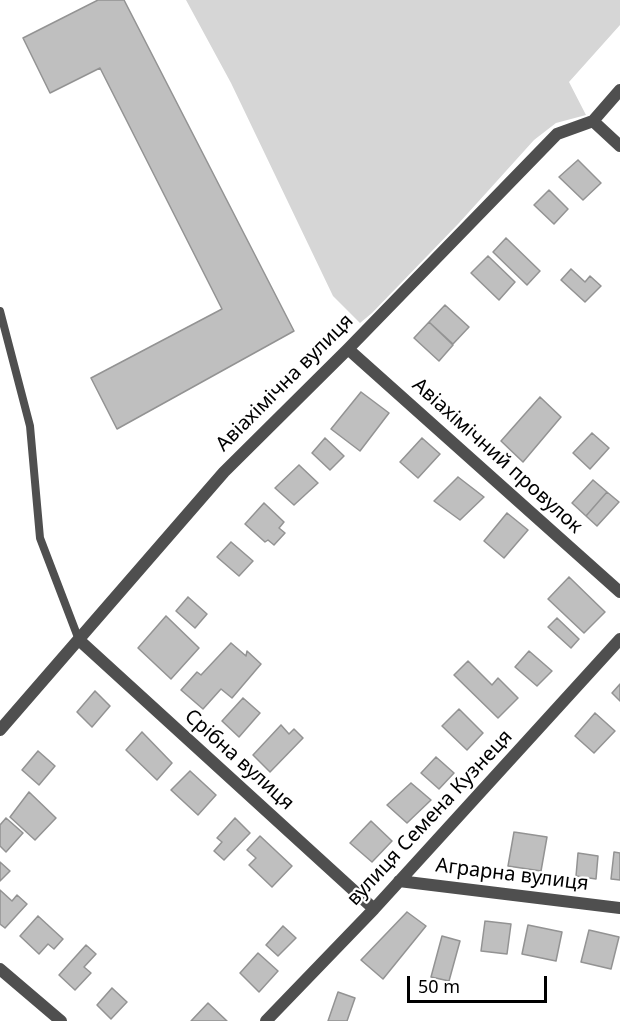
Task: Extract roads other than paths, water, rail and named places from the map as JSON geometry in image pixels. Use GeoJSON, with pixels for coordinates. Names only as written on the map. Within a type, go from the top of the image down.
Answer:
{"type":"FeatureCollection","features":[{"type":"Feature","properties":{"kind":"street"},"geometry":{"type":"LineString","coordinates":[[620,90],[593,121],[620,146]]}},
{"type":"Feature","properties":{"kind":"street","name":"Авіахімічна вулиця"},"geometry":{"type":"LineString","coordinates":[[0,730],[224,472],[348,349],[557,134],[593,121]]}},
{"type":"Feature","properties":{"kind":"street","name":"Авіахімічний провулок"},"geometry":{"type":"LineString","coordinates":[[348,349],[620,592]]}},
{"type":"Feature","properties":{"kind":"street","name":"вулиця Семена Кузнеця"},"geometry":{"type":"LineString","coordinates":[[266,1021],[374,909],[620,639]]}},
{"type":"Feature","properties":{"kind":"street","name":"Срібна вулиця"},"geometry":{"type":"LineString","coordinates":[[78,640],[374,909]]}},
{"type":"Feature","properties":{"kind":"street","name":"Аграрна вулиця"},"geometry":{"type":"LineString","coordinates":[[399,881],[620,908]]}},
{"type":"Feature","properties":{"kind":"street"},"geometry":{"type":"LineString","coordinates":[[0,969],[61,1021]]}},
{"type":"Feature","properties":{"kind":"lane"},"geometry":{"type":"LineString","coordinates":[[0,311],[30,426],[40,538],[78,640]]}}]}
